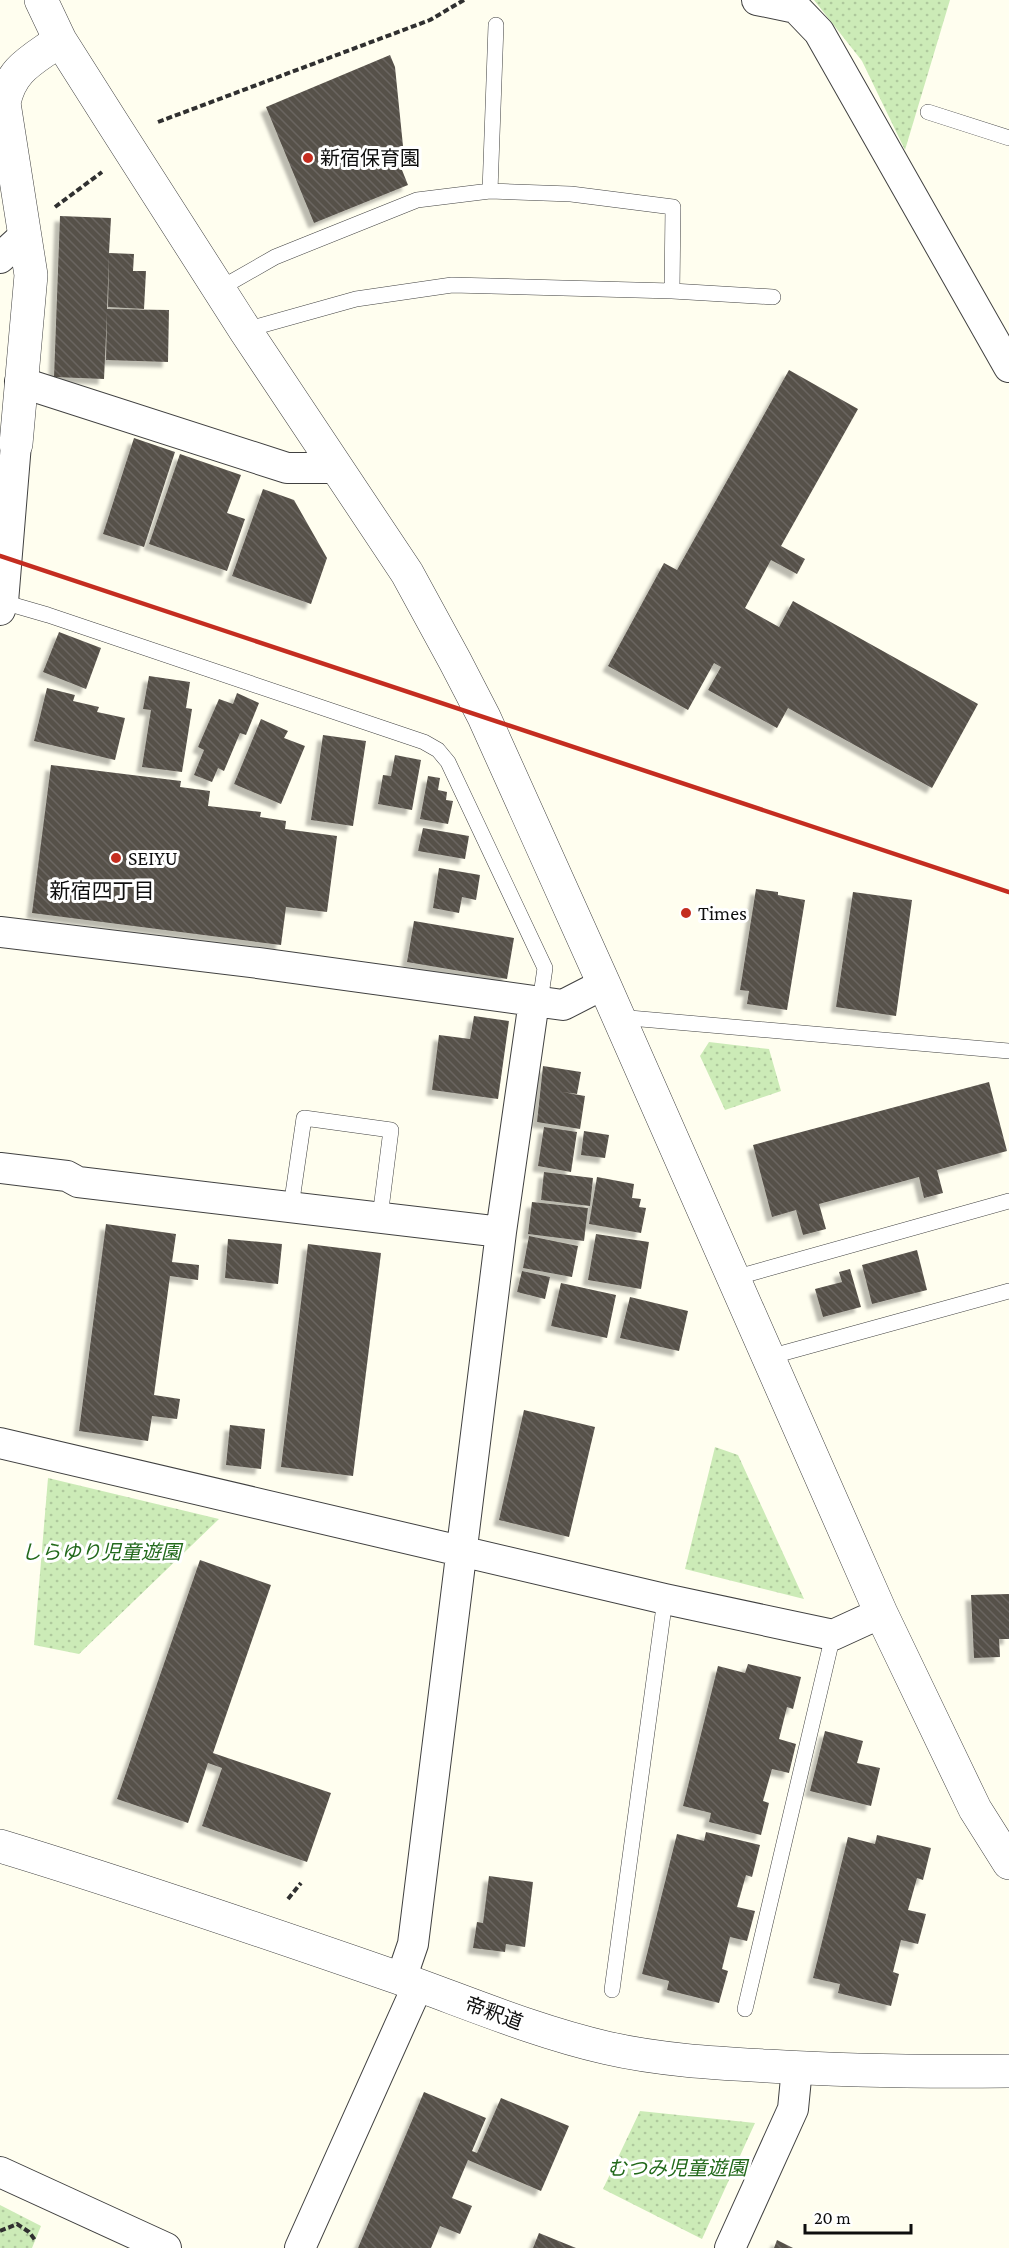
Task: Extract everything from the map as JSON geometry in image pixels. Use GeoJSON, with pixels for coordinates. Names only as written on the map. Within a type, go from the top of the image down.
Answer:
{"type":"FeatureCollection","features":[{"type":"Feature","properties":{"kind":"street"},"geometry":{"type":"LineString","coordinates":[[41,0],[60,40],[245,330],[407,573],[484,717],[881,1613],[975,1809],[1009,1863]]}},
{"type":"Feature","properties":{"kind":"street"},"geometry":{"type":"LineString","coordinates":[[757,0],[796,8],[819,32],[1005,360]]}},
{"type":"Feature","properties":{"kind":"street"},"geometry":{"type":"LineString","coordinates":[[1,606],[31,275],[4,104],[7,87],[17,71],[60,40]]}},
{"type":"Feature","properties":{"kind":"street"},"geometry":{"type":"LineString","coordinates":[[0,258],[23,227]]}},
{"type":"Feature","properties":{"kind":"street"},"geometry":{"type":"LineString","coordinates":[[1005,360],[1009,324]]}},
{"type":"Feature","properties":{"kind":"street"},"geometry":{"type":"LineString","coordinates":[[20,382],[287,468],[337,468]]}},
{"type":"Feature","properties":{"kind":"street"},"geometry":{"type":"LineString","coordinates":[[0,932],[258,963],[564,1005],[604,984]]}},
{"type":"Feature","properties":{"kind":"street"},"geometry":{"type":"LineString","coordinates":[[300,2248],[409,1982],[501,1232],[537,1002]]}},
{"type":"Feature","properties":{"kind":"street"},"geometry":{"type":"LineString","coordinates":[[0,1168],[67,1176],[78,1182],[501,1232]]}},
{"type":"Feature","properties":{"kind":"street"},"geometry":{"type":"LineString","coordinates":[[0,1443],[665,1599],[833,1635],[881,1613]]}},
{"type":"Feature","properties":{"kind":"street","name":"帝釈道"},"geometry":{"type":"LineString","coordinates":[[0,1846],[96,1875],[409,1982],[523,2024],[609,2048],[667,2058],[797,2068],[906,2072],[1009,2071]]}},
{"type":"Feature","properties":{"kind":"street"},"geometry":{"type":"LineString","coordinates":[[730,2248],[793,2109],[797,2068]]}},
{"type":"Feature","properties":{"kind":"street"},"geometry":{"type":"LineString","coordinates":[[0,2172],[166,2248]]}},
{"type":"Feature","properties":{"kind":"lane"},"geometry":{"type":"LineString","coordinates":[[490,191],[496,25]]}},
{"type":"Feature","properties":{"kind":"lane"},"geometry":{"type":"LineString","coordinates":[[928,112],[1009,138]]}},
{"type":"Feature","properties":{"kind":"lane"},"geometry":{"type":"LineString","coordinates":[[219,289],[274,257],[417,200],[490,191],[571,194],[673,207],[672,291]]}},
{"type":"Feature","properties":{"kind":"lane"},"geometry":{"type":"LineString","coordinates":[[245,330],[356,299],[452,285],[672,291],[773,297]]}},
{"type":"Feature","properties":{"kind":"lane"},"geometry":{"type":"LineString","coordinates":[[1,606],[48,615],[424,742],[438,750],[448,762],[545,968],[537,1002]]}},
{"type":"Feature","properties":{"kind":"lane"},"geometry":{"type":"LineString","coordinates":[[618,1017],[1009,1051]]}},
{"type":"Feature","properties":{"kind":"lane"},"geometry":{"type":"LineString","coordinates":[[291,1207],[304,1118],[391,1130],[380,1217]]}},
{"type":"Feature","properties":{"kind":"lane"},"geometry":{"type":"LineString","coordinates":[[734,1278],[1009,1202]]}},
{"type":"Feature","properties":{"kind":"lane"},"geometry":{"type":"LineString","coordinates":[[769,1357],[1009,1291]]}},
{"type":"Feature","properties":{"kind":"lane"},"geometry":{"type":"LineString","coordinates":[[612,1990],[665,1599]]}},
{"type":"Feature","properties":{"kind":"lane"},"geometry":{"type":"LineString","coordinates":[[745,2009],[833,1635]]}},
{"type":"Feature","properties":{"kind":"path"},"geometry":{"type":"LineString","coordinates":[[158,122],[430,20],[464,0]]}},
{"type":"Feature","properties":{"kind":"path"},"geometry":{"type":"LineString","coordinates":[[23,227],[103,172]]}},
{"type":"Feature","properties":{"kind":"path"},"geometry":{"type":"LineString","coordinates":[[288,1899],[300,1883]]}},
{"type":"Feature","properties":{"kind":"path"},"geometry":{"type":"LineString","coordinates":[[0,2231],[17,2224],[29,2232],[35,2240]]}},
{"type":"Feature","properties":{"kind":"green space"},"geometry":{"type":"Polygon","coordinates":[[[814,0],[950,0],[905,150],[862,61],[814,0]]]}},
{"type":"Feature","properties":{"kind":"green space"},"geometry":{"type":"Polygon","coordinates":[[[709,1042],[769,1049],[781,1091],[725,1110],[700,1056],[709,1042]]]}},
{"type":"Feature","properties":{"kind":"green space"},"geometry":{"type":"Polygon","coordinates":[[[715,1447],[738,1455],[804,1599],[685,1569],[715,1447]]]}},
{"type":"Feature","properties":{"kind":"green space","name":"しらゆり児童遊園"},"geometry":{"type":"Polygon","coordinates":[[[48,1478],[219,1519],[79,1654],[34,1645],[48,1478]]]}},
{"type":"Feature","properties":{"kind":"green space","name":"むつみ児童遊園"},"geometry":{"type":"Polygon","coordinates":[[[640,2111],[755,2123],[702,2239],[603,2189],[640,2111]]]}},
{"type":"Feature","properties":{"kind":"green space"},"geometry":{"type":"Polygon","coordinates":[[[0,2205],[41,2226],[32,2248],[0,2248],[0,2205]]]}},
{"type":"Feature","properties":{"kind":"building"},"geometry":{"type":"Polygon","coordinates":[[[390,55],[395,67],[403,146],[394,150],[408,185],[314,223],[266,107],[390,55]]]}},
{"type":"Feature","properties":{"kind":"building"},"geometry":{"type":"Polygon","coordinates":[[[60,216],[111,218],[109,253],[134,254],[133,271],[146,271],[144,309],[108,307],[109,257],[107,309],[169,310],[168,362],[106,360],[107,313],[104,379],[54,377],[60,216]]]}},
{"type":"Feature","properties":{"kind":"building"},"geometry":{"type":"Polygon","coordinates":[[[789,370],[858,409],[781,546],[805,559],[797,574],[771,560],[745,608],[779,627],[793,601],[978,704],[932,788],[788,708],[777,728],[708,690],[721,667],[714,663],[688,710],[608,666],[664,563],[677,570],[789,370]]]}},
{"type":"Feature","properties":{"kind":"building"},"geometry":{"type":"Polygon","coordinates":[[[134,438],[175,452],[144,547],[103,534],[134,438]]]}},
{"type":"Feature","properties":{"kind":"building"},"geometry":{"type":"Polygon","coordinates":[[[180,454],[241,475],[227,513],[245,519],[227,571],[149,544],[180,454]]]}},
{"type":"Feature","properties":{"kind":"building"},"geometry":{"type":"Polygon","coordinates":[[[263,489],[294,500],[327,558],[311,604],[232,576],[263,489]]]}},
{"type":"Feature","properties":{"kind":"building"},"geometry":{"type":"Polygon","coordinates":[[[59,632],[101,648],[86,689],[43,672],[59,632]]]}},
{"type":"Feature","properties":{"kind":"building"},"geometry":{"type":"Polygon","coordinates":[[[149,676],[190,682],[186,708],[192,709],[182,772],[142,767],[151,710],[143,709],[149,676]]]}},
{"type":"Feature","properties":{"kind":"building"},"geometry":{"type":"Polygon","coordinates":[[[47,688],[75,695],[73,701],[99,707],[97,712],[125,718],[115,760],[34,741],[47,688]]]}},
{"type":"Feature","properties":{"kind":"building"},"geometry":{"type":"Polygon","coordinates":[[[237,693],[259,703],[246,735],[240,733],[224,771],[218,768],[212,782],[194,775],[204,750],[198,747],[219,699],[233,704],[237,693]]]}},
{"type":"Feature","properties":{"kind":"building"},"geometry":{"type":"Polygon","coordinates":[[[261,719],[288,731],[284,738],[305,746],[281,804],[234,784],[261,719]]]}},
{"type":"Feature","properties":{"kind":"building"},"geometry":{"type":"Polygon","coordinates":[[[323,735],[366,741],[353,826],[311,820],[323,735]]]}},
{"type":"Feature","properties":{"kind":"building"},"geometry":{"type":"Polygon","coordinates":[[[395,755],[421,760],[412,810],[378,804],[383,775],[391,776],[395,755]]]}},
{"type":"Feature","properties":{"kind":"building"},"geometry":{"type":"Polygon","coordinates":[[[51,765],[181,781],[180,787],[210,791],[208,806],[261,812],[260,817],[286,821],[285,829],[337,836],[327,912],[286,907],[281,945],[32,913],[51,765]]]}},
{"type":"Feature","properties":{"kind":"building"},"geometry":{"type":"Polygon","coordinates":[[[428,776],[440,778],[438,790],[447,792],[446,800],[453,801],[448,824],[420,819],[428,776]]]}},
{"type":"Feature","properties":{"kind":"building"},"geometry":{"type":"Polygon","coordinates":[[[423,828],[469,836],[465,859],[418,851],[423,828]]]}},
{"type":"Feature","properties":{"kind":"building"},"geometry":{"type":"Polygon","coordinates":[[[439,868],[480,875],[476,900],[462,897],[459,913],[433,908],[439,868]]]}},
{"type":"Feature","properties":{"kind":"building"},"geometry":{"type":"Polygon","coordinates":[[[756,889],[778,892],[778,895],[805,900],[787,1010],[747,1004],[749,991],[740,990],[756,889]]]}},
{"type":"Feature","properties":{"kind":"building"},"geometry":{"type":"Polygon","coordinates":[[[853,892],[912,900],[896,1016],[836,1007],[853,892]]]}},
{"type":"Feature","properties":{"kind":"building"},"geometry":{"type":"Polygon","coordinates":[[[414,921],[514,938],[507,979],[407,962],[414,921]]]}},
{"type":"Feature","properties":{"kind":"building"},"geometry":{"type":"Polygon","coordinates":[[[474,1016],[509,1021],[498,1099],[432,1090],[439,1035],[470,1039],[474,1016]]]}},
{"type":"Feature","properties":{"kind":"building"},"geometry":{"type":"Polygon","coordinates":[[[543,1066],[581,1072],[577,1094],[562,1092],[585,1096],[580,1129],[537,1122],[543,1066]]]}},
{"type":"Feature","properties":{"kind":"building"},"geometry":{"type":"Polygon","coordinates":[[[989,1082],[1007,1151],[937,1170],[943,1193],[924,1198],[919,1177],[819,1204],[826,1229],[803,1235],[796,1210],[772,1217],[753,1145],[989,1082]]]}},
{"type":"Feature","properties":{"kind":"building"},"geometry":{"type":"Polygon","coordinates":[[[544,1127],[577,1132],[571,1172],[538,1166],[544,1127]]]}},
{"type":"Feature","properties":{"kind":"building"},"geometry":{"type":"Polygon","coordinates":[[[584,1131],[609,1135],[605,1158],[581,1155],[584,1131]]]}},
{"type":"Feature","properties":{"kind":"building"},"geometry":{"type":"Polygon","coordinates":[[[544,1172],[593,1178],[590,1206],[541,1200],[544,1172]]]}},
{"type":"Feature","properties":{"kind":"building"},"geometry":{"type":"Polygon","coordinates":[[[597,1177],[634,1184],[632,1198],[641,1199],[639,1207],[646,1208],[641,1233],[589,1224],[597,1177]]]}},
{"type":"Feature","properties":{"kind":"building"},"geometry":{"type":"Polygon","coordinates":[[[532,1202],[588,1208],[584,1241],[528,1234],[532,1202]]]}},
{"type":"Feature","properties":{"kind":"building"},"geometry":{"type":"Polygon","coordinates":[[[106,1224],[176,1234],[172,1262],[199,1265],[198,1280],[170,1276],[154,1395],[180,1399],[177,1419],[152,1416],[148,1441],[79,1431],[106,1224]]]}},
{"type":"Feature","properties":{"kind":"building"},"geometry":{"type":"Polygon","coordinates":[[[596,1234],[649,1242],[641,1289],[588,1280],[596,1234]]]}},
{"type":"Feature","properties":{"kind":"building"},"geometry":{"type":"Polygon","coordinates":[[[529,1236],[578,1246],[572,1277],[523,1268],[529,1236]]]}},
{"type":"Feature","properties":{"kind":"building"},"geometry":{"type":"Polygon","coordinates":[[[228,1239],[282,1244],[278,1284],[225,1278],[228,1239]]]}},
{"type":"Feature","properties":{"kind":"building"},"geometry":{"type":"Polygon","coordinates":[[[308,1244],[381,1253],[353,1476],[281,1467],[308,1244]]]}},
{"type":"Feature","properties":{"kind":"building"},"geometry":{"type":"Polygon","coordinates":[[[917,1250],[927,1290],[872,1304],[862,1265],[917,1250]]]}},
{"type":"Feature","properties":{"kind":"building"},"geometry":{"type":"Polygon","coordinates":[[[850,1269],[861,1307],[823,1317],[815,1289],[842,1282],[839,1272],[850,1269]]]}},
{"type":"Feature","properties":{"kind":"building"},"geometry":{"type":"Polygon","coordinates":[[[522,1271],[550,1277],[545,1299],[517,1292],[522,1271]]]}},
{"type":"Feature","properties":{"kind":"building"},"geometry":{"type":"Polygon","coordinates":[[[561,1283],[616,1295],[607,1338],[551,1326],[561,1283]]]}},
{"type":"Feature","properties":{"kind":"building"},"geometry":{"type":"Polygon","coordinates":[[[630,1297],[688,1311],[679,1351],[620,1338],[630,1297]]]}},
{"type":"Feature","properties":{"kind":"building"},"geometry":{"type":"Polygon","coordinates":[[[524,1410],[595,1427],[569,1537],[499,1520],[524,1410]]]}},
{"type":"Feature","properties":{"kind":"building"},"geometry":{"type":"Polygon","coordinates":[[[230,1425],[265,1429],[261,1469],[226,1465],[230,1425]]]}},
{"type":"Feature","properties":{"kind":"building"},"geometry":{"type":"Polygon","coordinates":[[[200,1560],[271,1585],[213,1753],[331,1793],[307,1862],[202,1826],[222,1768],[208,1763],[188,1823],[117,1799],[200,1560]]]}},
{"type":"Feature","properties":{"kind":"building"},"geometry":{"type":"Polygon","coordinates":[[[1009,1594],[1009,1639],[999,1639],[1000,1657],[974,1658],[971,1595],[1009,1594]]]}},
{"type":"Feature","properties":{"kind":"building"},"geometry":{"type":"Polygon","coordinates":[[[748,1664],[801,1677],[793,1709],[787,1707],[779,1739],[796,1744],[789,1773],[772,1769],[763,1801],[769,1803],[761,1835],[709,1822],[711,1813],[683,1806],[718,1666],[745,1673],[748,1664]]]}},
{"type":"Feature","properties":{"kind":"building"},"geometry":{"type":"Polygon","coordinates":[[[825,1731],[863,1741],[857,1763],[880,1768],[871,1806],[810,1791],[825,1731]]]}},
{"type":"Feature","properties":{"kind":"building"},"geometry":{"type":"Polygon","coordinates":[[[706,1832],[760,1845],[752,1877],[746,1875],[737,1907],[755,1911],[747,1941],[730,1937],[722,1969],[728,1971],[719,2003],[667,1990],[669,1981],[642,1974],[677,1834],[704,1841],[706,1832]]]}},
{"type":"Feature","properties":{"kind":"building"},"geometry":{"type":"Polygon","coordinates":[[[877,1835],[931,1848],[923,1880],[917,1878],[908,1910],[926,1914],[918,1944],[901,1940],[893,1972],[899,1974],[891,2006],[838,1993],[840,1984],[813,1978],[848,1837],[875,1844],[877,1835]]]}},
{"type":"Feature","properties":{"kind":"building"},"geometry":{"type":"Polygon","coordinates":[[[489,1876],[533,1882],[525,1947],[506,1944],[505,1952],[473,1948],[477,1922],[483,1923],[489,1876]]]}},
{"type":"Feature","properties":{"kind":"building"},"geometry":{"type":"Polygon","coordinates":[[[424,2092],[486,2118],[472,2151],[477,2153],[501,2098],[569,2126],[541,2191],[468,2160],[452,2198],[472,2206],[460,2234],[440,2226],[431,2248],[358,2248],[424,2092]]]}},
{"type":"Feature","properties":{"kind":"building"},"geometry":{"type":"Polygon","coordinates":[[[539,2233],[576,2248],[533,2248],[539,2233]]]}},
{"type":"Feature","properties":{"kind":"building"},"geometry":{"type":"Polygon","coordinates":[[[777,2240],[793,2248],[774,2248],[777,2240]]]}},
{"type":"Feature","properties":{"kind":"railway"},"geometry":{"type":"LineString","coordinates":[[0,556],[1009,892]]}},
{"type":"Feature","properties":{"kind":"place","name":"新宿保育園"},"geometry":{"type":"Point","coordinates":[308,158]}},
{"type":"Feature","properties":{"kind":"place","name":"SEIYU"},"geometry":{"type":"Point","coordinates":[116,858]}},
{"type":"Feature","properties":{"kind":"place","name":"Times"},"geometry":{"type":"Point","coordinates":[686,913]}},
{"type":"Feature","properties":{"kind":"district","name":"新宿四丁目"},"geometry":{"type":"Point","coordinates":[102,891]}}]}
